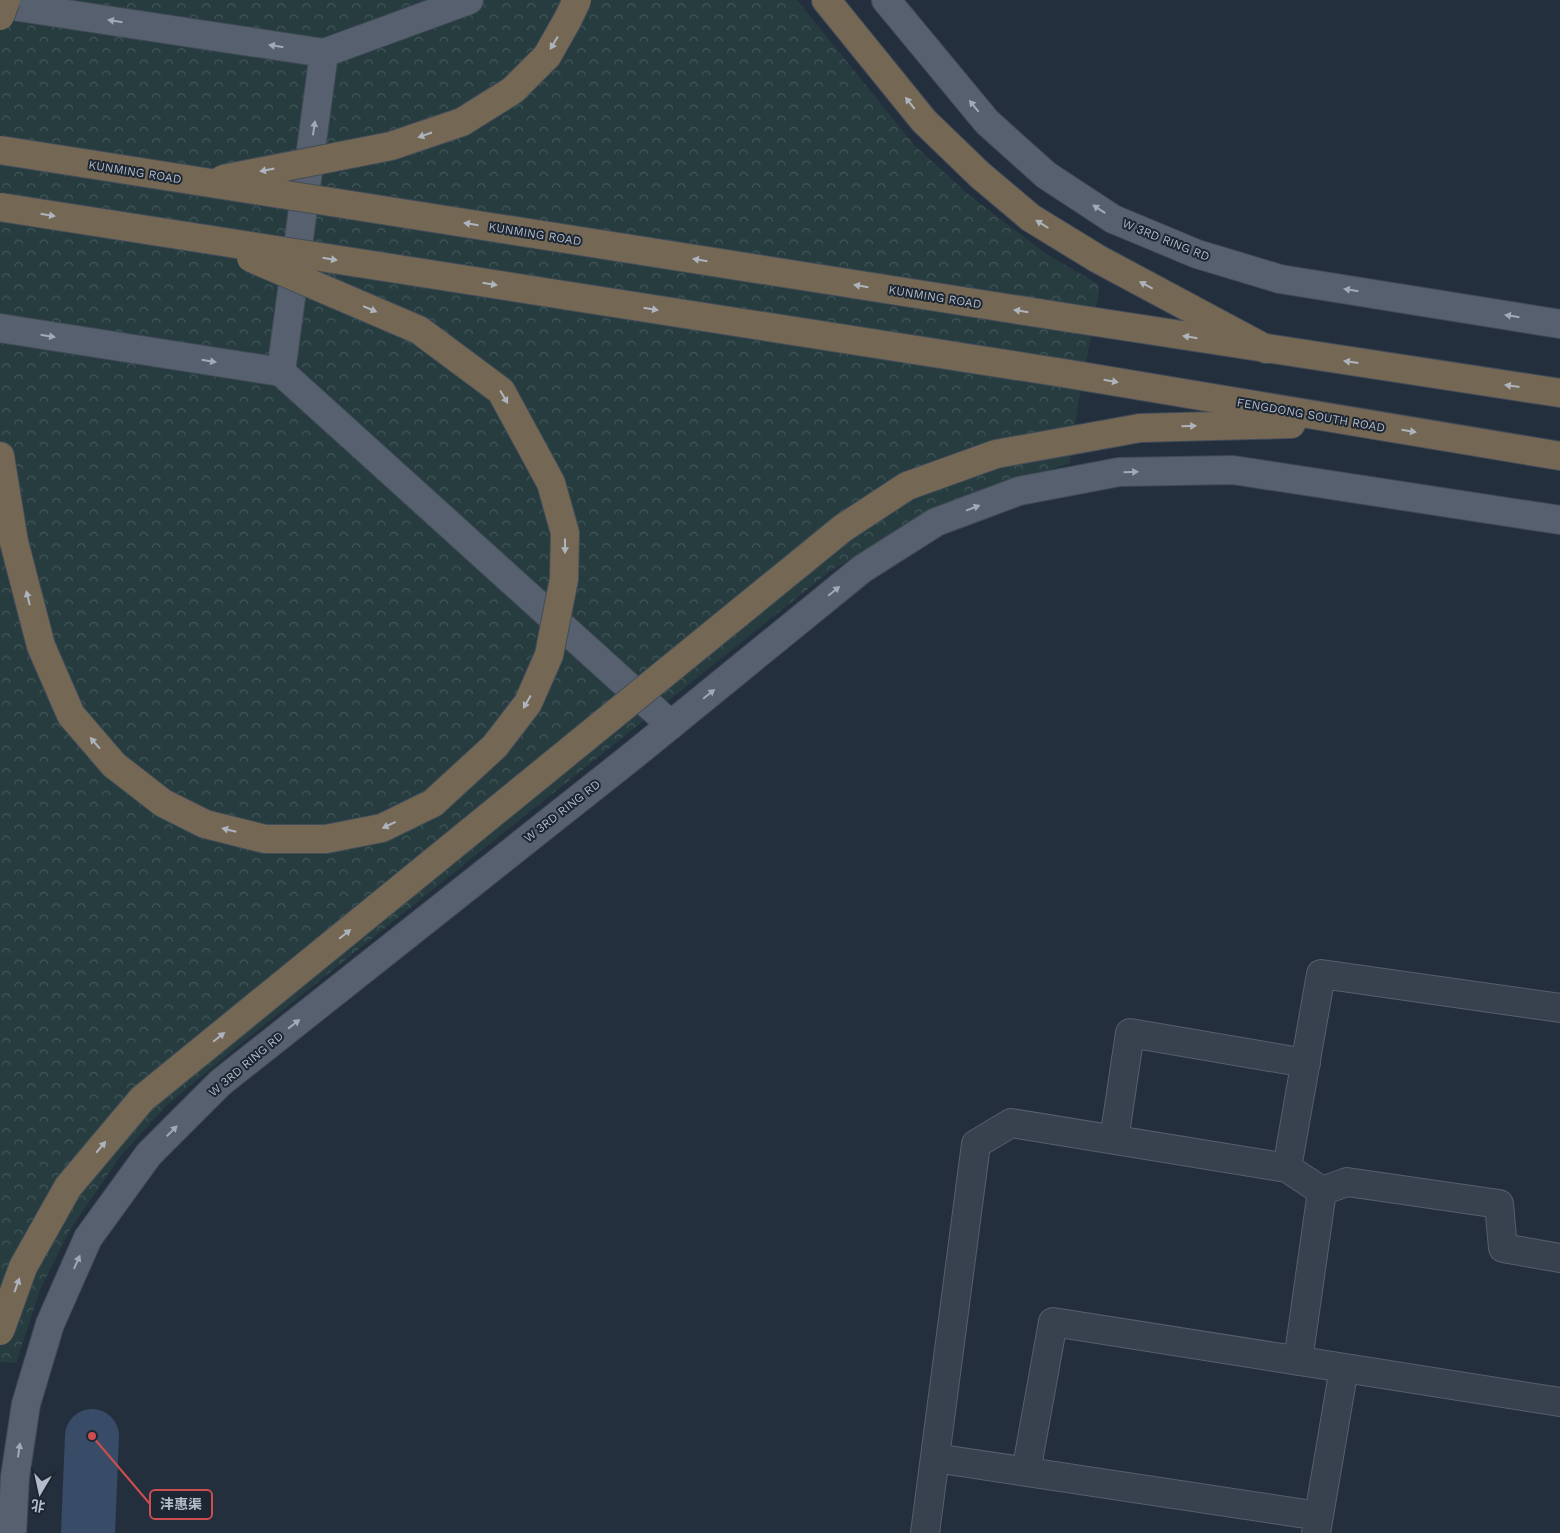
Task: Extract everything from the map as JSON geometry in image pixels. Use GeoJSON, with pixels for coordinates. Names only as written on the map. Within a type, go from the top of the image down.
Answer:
{"type":"FeatureCollection","features":[{"type":"Feature","properties":{"kind":"highway"},"geometry":{"type":"LineString","coordinates":[[0,16],[6,0]]}},
{"type":"Feature","properties":{"kind":"highway"},"geometry":{"type":"LineString","coordinates":[[202,182],[391,146],[462,122],[513,90],[547,56],[578,0]]}},
{"type":"Feature","properties":{"kind":"highway"},"geometry":{"type":"LineString","coordinates":[[826,0],[924,121],[980,175],[1031,218],[1098,260],[1266,349],[1560,393]]}},
{"type":"Feature","properties":{"kind":"highway","name":"KUNMING ROAD"},"geometry":{"type":"LineString","coordinates":[[0,150],[1266,349]]}},
{"type":"Feature","properties":{"kind":"highway"},"geometry":{"type":"LineString","coordinates":[[0,208],[213,241],[420,330],[501,391],[551,483],[565,533],[564,579],[549,655],[528,704],[495,746],[433,803],[382,828],[326,838],[265,839],[205,824],[163,803],[114,765],[71,715],[41,646],[14,542],[0,456]]}},
{"type":"Feature","properties":{"kind":"highway","name":"FENGDONG SOUTH ROAD"},"geometry":{"type":"LineString","coordinates":[[213,241],[1063,373],[1560,456]]}},
{"type":"Feature","properties":{"kind":"highway"},"geometry":{"type":"LineString","coordinates":[[0,1331],[23,1267],[68,1187],[142,1099],[843,528],[907,486],[996,454],[1140,428],[1354,422]]}},
{"type":"Feature","properties":{"kind":"main road"},"geometry":{"type":"LineString","coordinates":[[0,4],[324,53],[469,0]]}},
{"type":"Feature","properties":{"kind":"main road","name":"W 3RD RING RD"},"geometry":{"type":"LineString","coordinates":[[886,0],[987,122],[1046,175],[1113,219],[1197,254],[1280,279],[1560,324]]}},
{"type":"Feature","properties":{"kind":"main road"},"geometry":{"type":"LineString","coordinates":[[281,372],[324,53]]}},
{"type":"Feature","properties":{"kind":"main road"},"geometry":{"type":"LineString","coordinates":[[0,328],[281,372],[671,725]]}},
{"type":"Feature","properties":{"kind":"main road","name":"W 3RD RING RD"},"geometry":{"type":"LineString","coordinates":[[12,1533],[15,1477],[26,1404],[50,1324],[88,1238],[150,1154],[220,1083],[671,725],[862,569],[936,522],[1019,491],[1119,472],[1233,470],[1560,520]]}},
{"type":"Feature","properties":{"kind":"lane"},"geometry":{"type":"LineString","coordinates":[[1287,1168],[1321,974],[1560,1008]]}},
{"type":"Feature","properties":{"kind":"lane"},"geometry":{"type":"LineString","coordinates":[[1114,1140],[1130,1033],[1306,1063]]}},
{"type":"Feature","properties":{"kind":"lane"},"geometry":{"type":"LineString","coordinates":[[925,1533],[976,1144],[1011,1123],[1287,1168],[1322,1191]]}},
{"type":"Feature","properties":{"kind":"lane"},"geometry":{"type":"LineString","coordinates":[[1322,1191],[1346,1182],[1499,1204],[1502,1248],[1560,1258]]}},
{"type":"Feature","properties":{"kind":"lane"},"geometry":{"type":"LineString","coordinates":[[1298,1361],[1322,1191]]}},
{"type":"Feature","properties":{"kind":"lane"},"geometry":{"type":"LineString","coordinates":[[1026,1472],[1052,1322],[1560,1402]]}},
{"type":"Feature","properties":{"kind":"lane"},"geometry":{"type":"LineString","coordinates":[[935,1458],[1026,1472],[1318,1524],[1344,1368]]}},
{"type":"Feature","properties":{"kind":"green space"},"geometry":{"type":"Polygon","coordinates":[[[0,0],[797,0],[915,146],[970,196],[1048,255],[1098,284],[1099,292],[1077,411],[1070,463],[987,491],[910,523],[829,572],[233,1050],[166,1106],[119,1158],[70,1230],[40,1290],[16,1363],[0,1362],[0,0]]]}},
{"type":"Feature","properties":{"kind":"waterway"},"geometry":{"type":"LineString","coordinates":[[88,1533],[92,1436]]}},
{"type":"Feature","properties":{"kind":"place","name":"沣惠渠"},"geometry":{"type":"Point","coordinates":[92,1436]}}]}
